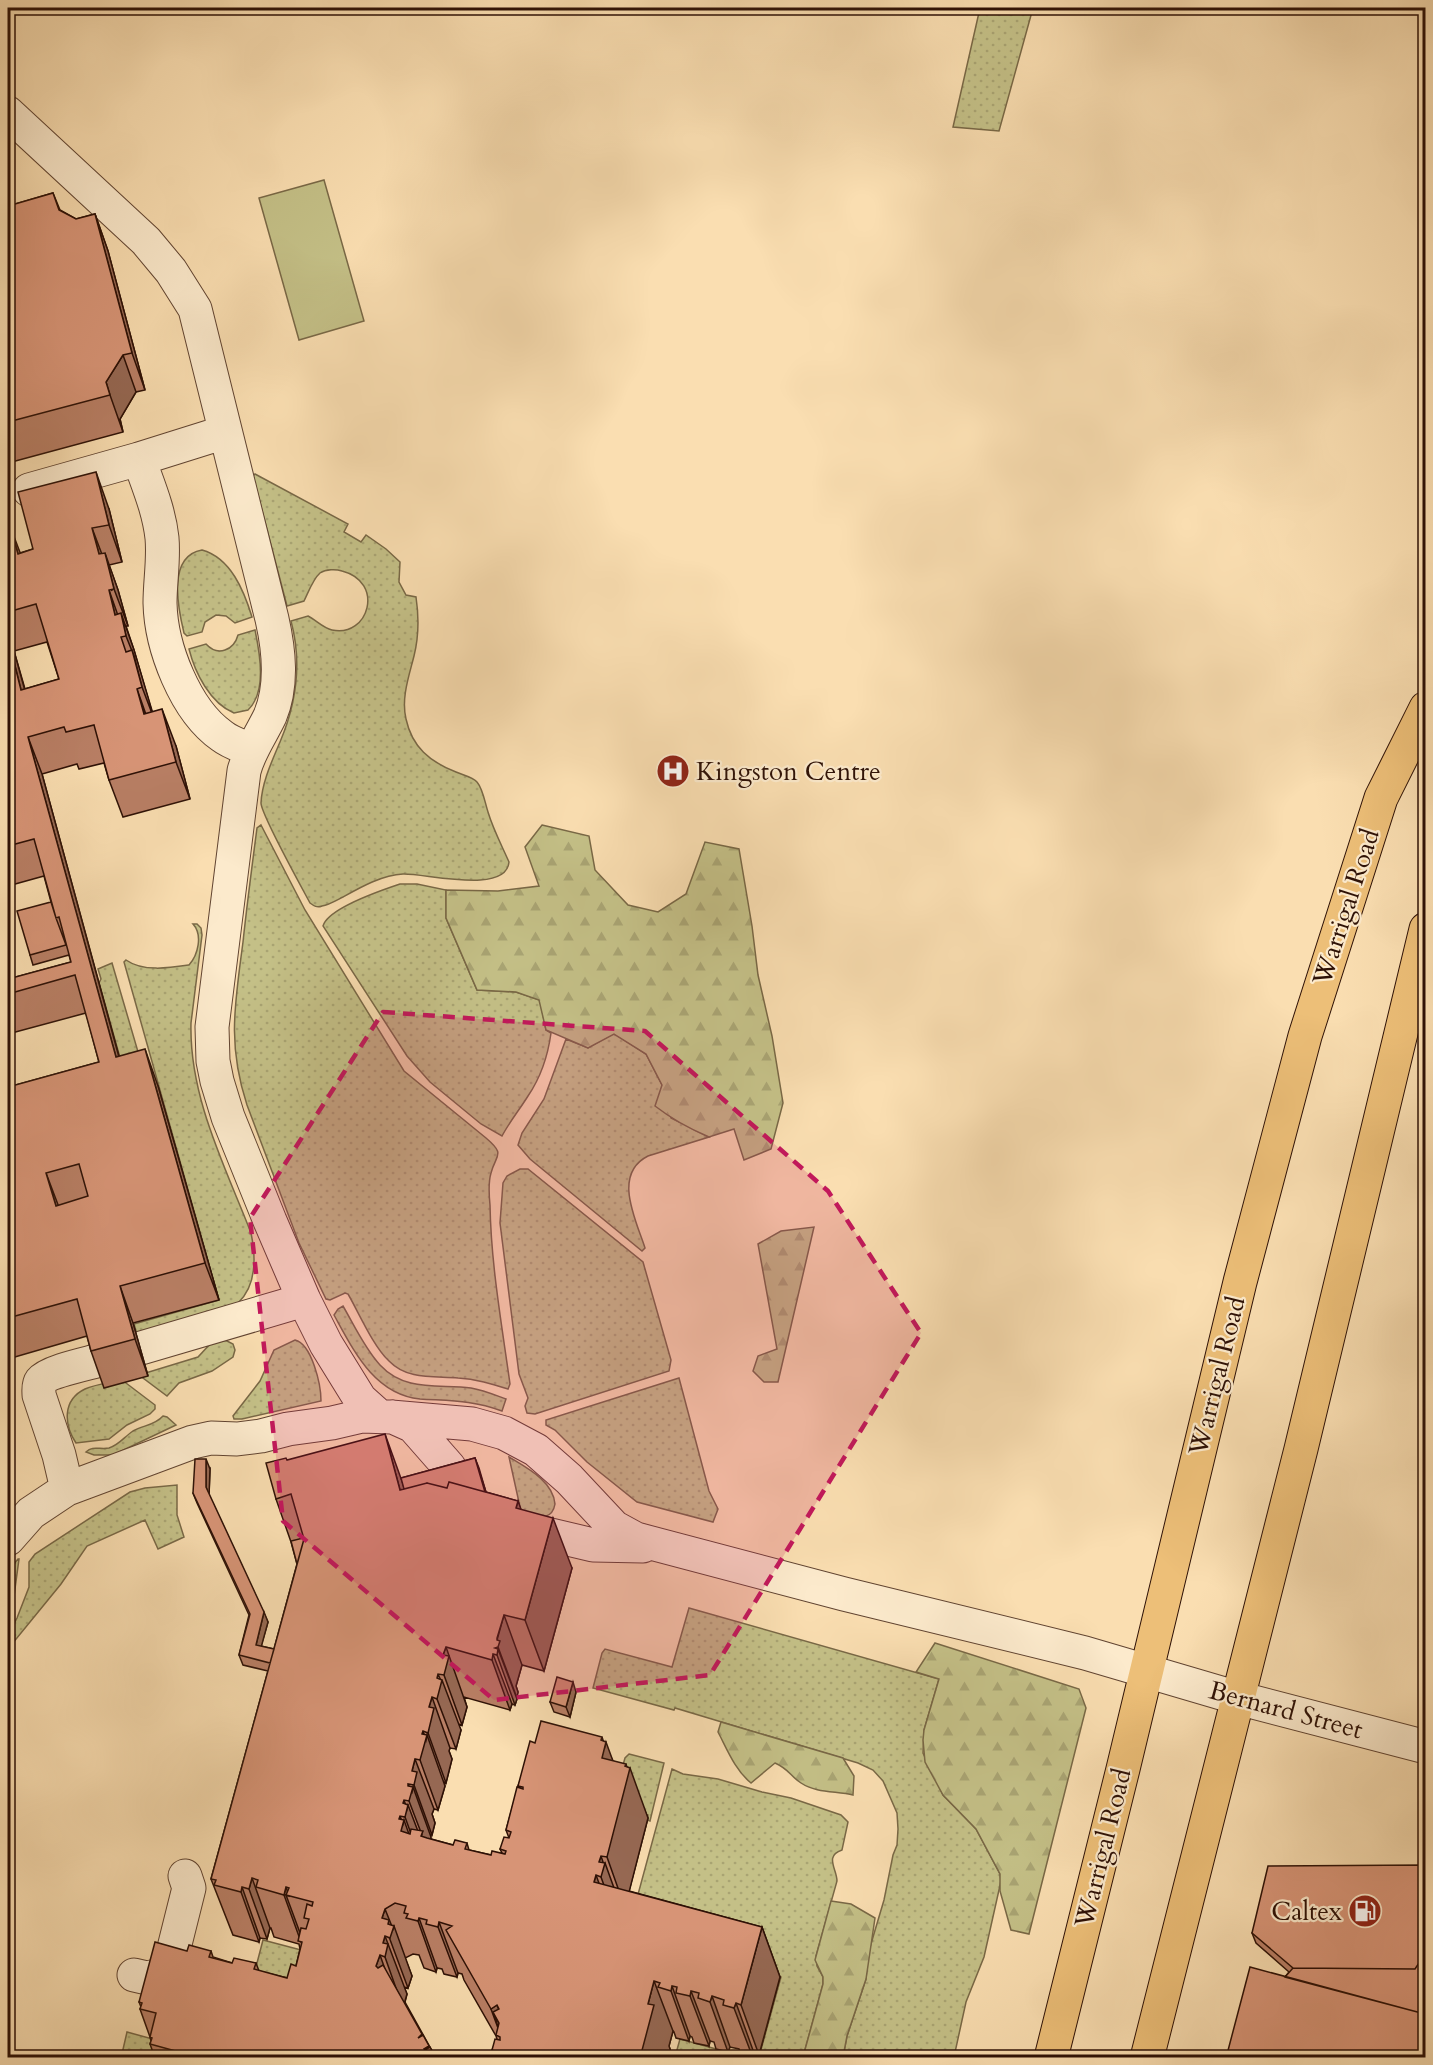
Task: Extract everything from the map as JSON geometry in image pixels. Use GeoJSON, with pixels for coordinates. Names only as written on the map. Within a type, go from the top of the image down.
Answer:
{"type":"FeatureCollection","features":[{"type":"Feature","properties":{"kind":"highway","name":"Warrigal Road"},"geometry":{"type":"LineString","coordinates":[[1051,2058],[1240,1282],[1305,1036],[1381,798],[1425,708]]}},
{"type":"Feature","properties":{"kind":"highway"},"geometry":{"type":"LineString","coordinates":[[1147,2058],[1308,1417],[1425,929]]}},
{"type":"Feature","properties":{"kind":"street"},"geometry":{"type":"LineString","coordinates":[[8,112],[146,241],[171,271],[195,309],[272,619],[278,652],[279,676],[268,719],[251,750],[244,771],[214,1007],[213,1061],[228,1117],[304,1300],[326,1344],[360,1399],[385,1416],[413,1426],[449,1467],[474,1512],[485,1518],[580,1543],[644,1546],[680,1551]]}},
{"type":"Feature","properties":{"kind":"street"},"geometry":{"type":"LineString","coordinates":[[29,490],[225,432]]}},
{"type":"Feature","properties":{"kind":"street"},"geometry":{"type":"LineString","coordinates":[[139,459],[159,513],[162,548],[161,614],[173,665],[189,697],[205,719],[223,737],[251,750]]}},
{"type":"Feature","properties":{"kind":"street"},"geometry":{"type":"LineString","coordinates":[[141,1348],[304,1300]]}},
{"type":"Feature","properties":{"kind":"street"},"geometry":{"type":"LineString","coordinates":[[68,1489],[39,1395],[39,1388],[41,1381],[49,1376],[96,1360]]}},
{"type":"Feature","properties":{"kind":"street"},"geometry":{"type":"LineString","coordinates":[[12,1524],[68,1489],[193,1442],[211,1438],[237,1439],[261,1436],[362,1416],[385,1416],[463,1422],[484,1426],[514,1438],[536,1450],[569,1479],[614,1527],[636,1539],[680,1551]]}},
{"type":"Feature","properties":{"kind":"street","name":"Bernard Street"},"geometry":{"type":"LineString","coordinates":[[680,1551],[1085,1653],[1238,1698],[1425,1747]]}},
{"type":"Feature","properties":{"kind":"street"},"geometry":{"type":"LineString","coordinates":[[134,1975],[147,1978],[161,1975],[170,1964],[189,1888],[185,1875]]}},
{"type":"Feature","properties":{"kind":"highlighted area"},"geometry":{"type":"Polygon","coordinates":[[[383,1012],[645,1031],[828,1191],[921,1333],[710,1675],[494,1700],[283,1521],[250,1218],[383,1012]]]}},
{"type":"Feature","properties":{"kind":"green space"},"geometry":{"type":"Polygon","coordinates":[[[980,8],[1033,8],[999,131],[953,127],[980,8]]]}},
{"type":"Feature","properties":{"kind":"green space"},"geometry":{"type":"Polygon","coordinates":[[[324,180],[364,321],[299,340],[259,198],[324,180]]]}},
{"type":"Feature","properties":{"kind":"green space"},"geometry":{"type":"Polygon","coordinates":[[[255,474],[348,524],[344,532],[361,542],[366,535],[400,562],[399,582],[406,595],[416,597],[418,612],[417,641],[405,695],[405,711],[409,729],[418,745],[430,758],[473,779],[479,785],[492,825],[509,862],[504,872],[494,878],[480,880],[395,875],[372,882],[327,905],[317,907],[310,903],[274,836],[261,803],[265,779],[286,727],[294,697],[297,667],[291,621],[308,616],[329,629],[345,630],[355,626],[363,618],[367,608],[367,597],[364,586],[355,577],[340,570],[328,570],[317,576],[304,601],[287,606],[253,476],[255,474]]]}},
{"type":"Feature","properties":{"kind":"green space"},"geometry":{"type":"Polygon","coordinates":[[[202,550],[221,560],[235,577],[252,617],[235,623],[226,616],[216,615],[205,622],[202,632],[187,636],[184,633],[179,610],[179,572],[191,554],[202,550]]]}},
{"type":"Feature","properties":{"kind":"green space"},"geometry":{"type":"Polygon","coordinates":[[[255,630],[259,650],[258,693],[248,710],[234,713],[211,695],[195,668],[189,649],[206,644],[216,650],[225,650],[233,645],[238,635],[255,630]]]}},
{"type":"Feature","properties":{"kind":"green space"},"geometry":{"type":"Polygon","coordinates":[[[261,825],[305,910],[404,1071],[486,1138],[498,1152],[490,1177],[489,1193],[495,1273],[510,1384],[508,1389],[471,1379],[412,1374],[396,1367],[377,1347],[348,1294],[345,1293],[330,1300],[326,1299],[299,1243],[247,1105],[237,1063],[235,1043],[237,985],[257,828],[261,825]]]}},
{"type":"Feature","properties":{"kind":"green space"},"geometry":{"type":"Polygon","coordinates":[[[542,825],[589,836],[595,870],[628,905],[658,912],[686,894],[705,842],[739,849],[758,975],[772,1036],[783,1103],[771,1149],[744,1160],[734,1129],[709,1137],[655,1106],[662,1085],[646,1054],[614,1034],[588,1048],[546,1030],[539,1000],[516,992],[477,990],[446,918],[446,890],[498,891],[539,886],[525,847],[542,825]]]}},
{"type":"Feature","properties":{"kind":"green space"},"geometry":{"type":"Polygon","coordinates":[[[400,884],[417,884],[446,890],[446,918],[477,990],[516,992],[540,1000],[546,1030],[551,1033],[546,1058],[533,1089],[502,1136],[481,1124],[430,1082],[407,1056],[323,926],[327,919],[345,906],[400,884]]]}},
{"type":"Feature","properties":{"kind":"green space"},"geometry":{"type":"Polygon","coordinates":[[[193,924],[201,928],[202,935],[191,1023],[196,1078],[210,1131],[251,1233],[254,1270],[249,1288],[238,1303],[137,1334],[134,1324],[219,1300],[124,962],[126,960],[148,968],[189,965],[195,956],[199,939],[193,924]]]}},
{"type":"Feature","properties":{"kind":"green space"},"geometry":{"type":"Polygon","coordinates":[[[112,963],[148,1086],[130,1093],[99,983],[101,979],[98,969],[112,963]]]}},
{"type":"Feature","properties":{"kind":"green space"},"geometry":{"type":"Polygon","coordinates":[[[614,1033],[646,1054],[662,1085],[671,1118],[709,1137],[648,1156],[637,1164],[631,1174],[630,1198],[645,1248],[642,1251],[530,1159],[518,1145],[522,1133],[544,1099],[566,1039],[588,1048],[614,1033]]]}},
{"type":"Feature","properties":{"kind":"green space"},"geometry":{"type":"Polygon","coordinates":[[[520,1169],[528,1169],[643,1262],[671,1360],[669,1371],[535,1414],[527,1413],[525,1406],[528,1398],[519,1374],[500,1223],[503,1183],[507,1176],[520,1169]]]}},
{"type":"Feature","properties":{"kind":"green space"},"geometry":{"type":"Polygon","coordinates":[[[814,1227],[778,1382],[764,1382],[753,1371],[758,1356],[777,1349],[758,1244],[781,1231],[814,1227]]]}},
{"type":"Feature","properties":{"kind":"green space"},"geometry":{"type":"Polygon","coordinates":[[[343,1306],[369,1352],[390,1374],[411,1383],[471,1388],[489,1393],[506,1399],[502,1411],[471,1403],[420,1399],[390,1389],[367,1369],[349,1343],[334,1315],[343,1306]]]}},
{"type":"Feature","properties":{"kind":"green space"},"geometry":{"type":"Polygon","coordinates":[[[225,1340],[233,1344],[235,1350],[233,1357],[212,1371],[179,1383],[167,1396],[139,1375],[198,1357],[211,1343],[225,1340]]]}},
{"type":"Feature","properties":{"kind":"green space"},"geometry":{"type":"Polygon","coordinates":[[[295,1340],[301,1343],[311,1357],[321,1401],[234,1419],[233,1416],[260,1381],[274,1350],[295,1340]]]}},
{"type":"Feature","properties":{"kind":"green space"},"geometry":{"type":"Polygon","coordinates":[[[679,1378],[709,1491],[718,1509],[713,1522],[637,1502],[587,1462],[555,1430],[546,1425],[546,1420],[679,1378]]]}},
{"type":"Feature","properties":{"kind":"green space"},"geometry":{"type":"Polygon","coordinates":[[[122,1380],[155,1405],[155,1409],[150,1414],[127,1425],[109,1439],[76,1443],[69,1429],[67,1413],[72,1400],[89,1387],[122,1380]]]}},
{"type":"Feature","properties":{"kind":"green space"},"geometry":{"type":"Polygon","coordinates":[[[163,1416],[176,1425],[113,1455],[94,1455],[86,1452],[91,1449],[113,1447],[133,1431],[156,1422],[163,1416]]]}},
{"type":"Feature","properties":{"kind":"green space"},"geometry":{"type":"Polygon","coordinates":[[[509,1457],[538,1476],[550,1488],[555,1504],[551,1514],[543,1517],[522,1516],[509,1457]]]}},
{"type":"Feature","properties":{"kind":"green space"},"geometry":{"type":"Polygon","coordinates":[[[177,1485],[177,1515],[184,1537],[158,1549],[145,1520],[87,1546],[61,1584],[8,1649],[8,1635],[29,1587],[29,1562],[35,1554],[130,1492],[177,1485]]]}},
{"type":"Feature","properties":{"kind":"green space"},"geometry":{"type":"Polygon","coordinates":[[[18,1559],[14,1596],[8,1617],[8,1571],[18,1559]]]}},
{"type":"Feature","properties":{"kind":"green space"},"geometry":{"type":"Polygon","coordinates":[[[689,1608],[939,1679],[924,1730],[923,1753],[943,1795],[976,1829],[1000,1874],[1001,1881],[984,1957],[966,2002],[954,2057],[843,2057],[847,2036],[866,1979],[868,1954],[897,1845],[897,1813],[883,1781],[873,1770],[858,1763],[675,1708],[674,1710],[593,1688],[605,1649],[672,1667],[689,1608]]]}},
{"type":"Feature","properties":{"kind":"green space"},"geometry":{"type":"Polygon","coordinates":[[[935,1643],[1079,1689],[1086,1708],[1029,1934],[1011,1930],[1000,1891],[1000,1874],[976,1829],[943,1795],[925,1762],[924,1730],[939,1679],[916,1672],[935,1643]]]}},
{"type":"Feature","properties":{"kind":"green space"},"geometry":{"type":"Polygon","coordinates":[[[721,1722],[843,1758],[854,1776],[853,1795],[807,1786],[775,1763],[751,1783],[736,1766],[718,1732],[721,1722]]]}},
{"type":"Feature","properties":{"kind":"green space"},"geometry":{"type":"Polygon","coordinates":[[[629,1754],[664,1763],[650,1821],[647,1820],[648,1815],[643,1814],[618,1783],[625,1758],[629,1754]]]}},
{"type":"Feature","properties":{"kind":"green space"},"geometry":{"type":"Polygon","coordinates":[[[672,1769],[683,1774],[718,1779],[791,1798],[841,1815],[848,1822],[842,1850],[833,1859],[837,1881],[816,1956],[823,1984],[803,2057],[759,2057],[781,1977],[627,1935],[672,1769]]]}},
{"type":"Feature","properties":{"kind":"green space"},"geometry":{"type":"Polygon","coordinates":[[[831,1901],[851,1904],[875,1918],[866,1979],[847,2036],[843,2057],[803,2057],[823,1984],[823,1977],[815,1960],[831,1901]]]}},
{"type":"Feature","properties":{"kind":"green space"},"geometry":{"type":"Polygon","coordinates":[[[263,1940],[324,1956],[246,2005],[263,1940]]]}},
{"type":"Feature","properties":{"kind":"green space"},"geometry":{"type":"Polygon","coordinates":[[[127,2032],[160,2041],[159,2057],[121,2058],[127,2032]]]}},
{"type":"Feature","properties":{"kind":"green space"},"geometry":{"type":"Polygon","coordinates":[[[680,2039],[745,2057],[675,2057],[680,2039]]]}},
{"type":"Feature","properties":{"kind":"building"},"geometry":{"type":"Polygon","coordinates":[[[53,193],[59,210],[76,219],[95,214],[132,353],[123,355],[106,382],[110,395],[8,422],[8,206],[53,193]]]}},
{"type":"Feature","properties":{"kind":"building"},"geometry":{"type":"Polygon","coordinates":[[[96,472],[109,525],[92,528],[99,554],[105,553],[114,589],[109,590],[115,615],[121,613],[126,636],[121,637],[126,652],[132,650],[142,687],[137,689],[144,714],[162,709],[176,762],[109,780],[94,725],[66,732],[64,727],[28,737],[116,1057],[145,1049],[205,1263],[120,1286],[135,1339],[91,1351],[77,1299],[8,1318],[8,1087],[99,1062],[75,975],[8,994],[8,979],[71,962],[34,839],[8,846],[8,754],[10,753],[8,744],[8,638],[21,690],[59,679],[36,604],[8,612],[8,527],[10,526],[18,554],[33,549],[18,492],[96,472]],[[79,1164],[46,1173],[56,1206],[88,1196],[79,1164]]]}},
{"type":"Feature","properties":{"kind":"building"},"geometry":{"type":"Polygon","coordinates":[[[51,902],[66,945],[30,955],[17,911],[51,902]]]}},
{"type":"Feature","properties":{"kind":"building"},"geometry":{"type":"Polygon","coordinates":[[[385,1434],[400,1490],[427,1483],[447,1488],[449,1482],[518,1501],[516,1508],[553,1518],[525,1620],[504,1615],[497,1638],[500,1641],[498,1647],[495,1648],[498,1649],[497,1655],[493,1654],[492,1660],[446,1647],[443,1655],[449,1656],[444,1675],[438,1674],[437,1678],[442,1680],[437,1699],[432,1697],[429,1707],[434,1708],[428,1733],[423,1731],[422,1734],[427,1735],[420,1760],[415,1759],[412,1771],[417,1772],[414,1785],[408,1784],[413,1787],[409,1801],[404,1800],[403,1803],[408,1805],[405,1817],[400,1816],[399,1819],[404,1820],[401,1831],[410,1834],[411,1829],[423,1831],[421,1836],[427,1838],[453,1845],[455,1840],[467,1843],[465,1849],[491,1855],[492,1851],[505,1854],[506,1851],[500,1849],[504,1837],[509,1838],[511,1832],[506,1830],[517,1787],[523,1789],[518,1786],[530,1741],[535,1743],[541,1721],[602,1737],[601,1740],[606,1742],[602,1758],[626,1764],[625,1766],[630,1768],[607,1857],[601,1856],[599,1862],[605,1863],[601,1877],[596,1875],[594,1882],[762,1927],[741,2005],[736,2003],[734,2008],[723,2005],[724,2000],[712,1996],[710,2002],[698,1998],[699,1993],[691,1991],[690,1996],[676,1993],[677,1987],[672,1986],[671,1991],[658,1987],[660,1983],[654,1981],[648,2004],[654,2005],[640,2058],[491,2058],[497,2052],[492,2050],[495,2039],[500,2040],[500,2037],[496,2035],[499,2023],[493,2012],[499,2009],[497,2005],[491,2009],[446,1930],[452,1926],[439,1922],[438,1927],[426,1924],[427,1920],[419,1918],[418,1921],[406,1918],[408,1914],[404,1913],[406,1906],[395,1903],[385,1909],[382,1918],[389,1920],[388,1924],[394,1926],[390,1938],[385,1936],[383,1943],[388,1944],[385,1957],[380,1955],[376,1966],[378,1968],[383,1965],[422,2034],[418,2038],[423,2035],[429,2046],[424,2049],[430,2047],[436,2058],[201,2058],[150,2044],[156,2013],[140,2009],[142,2003],[139,2002],[155,1942],[187,1951],[189,1945],[211,1951],[209,1957],[232,1963],[234,1958],[256,1963],[254,1969],[287,1978],[291,1964],[296,1966],[302,1942],[298,1941],[301,1928],[306,1929],[309,1919],[304,1918],[307,1904],[312,1906],[313,1902],[286,1895],[289,1888],[286,1887],[284,1895],[256,1887],[258,1880],[252,1878],[249,1889],[242,1887],[241,1892],[214,1885],[216,1880],[211,1879],[304,1539],[291,1494],[276,1499],[266,1463],[286,1458],[287,1460],[385,1434]]]}},
{"type":"Feature","properties":{"kind":"building"},"geometry":{"type":"Polygon","coordinates":[[[475,1458],[485,1492],[449,1482],[447,1488],[427,1483],[404,1489],[401,1478],[475,1458]]]}},
{"type":"Feature","properties":{"kind":"building"},"geometry":{"type":"Polygon","coordinates":[[[195,1459],[206,1459],[206,1487],[264,1612],[256,1645],[274,1649],[270,1663],[239,1655],[250,1614],[193,1493],[195,1459]]]}},
{"type":"Feature","properties":{"kind":"building"},"geometry":{"type":"Polygon","coordinates":[[[304,1539],[297,1564],[291,1541],[304,1539]]]}},
{"type":"Feature","properties":{"kind":"building"},"geometry":{"type":"Polygon","coordinates":[[[557,1677],[573,1682],[566,1707],[550,1702],[557,1677]]]}},
{"type":"Feature","properties":{"kind":"building"},"geometry":{"type":"Polygon","coordinates":[[[1425,1865],[1425,1960],[1421,1960],[1415,1969],[1293,1968],[1252,1933],[1268,1866],[1425,1865]]]}},
{"type":"Feature","properties":{"kind":"building"},"geometry":{"type":"Polygon","coordinates":[[[1421,1960],[1425,1960],[1425,2014],[1285,1977],[1293,1968],[1415,1969],[1421,1960]]]}},
{"type":"Feature","properties":{"kind":"building"},"geometry":{"type":"Polygon","coordinates":[[[1250,1967],[1425,2014],[1425,2058],[1226,2058],[1250,1967]]]}},
{"type":"Feature","properties":{"kind":"place","name":"Kingston Centre"},"geometry":{"type":"Point","coordinates":[673,771]}},
{"type":"Feature","properties":{"kind":"place","name":"Caltex"},"geometry":{"type":"Point","coordinates":[1365,1911]}}]}
